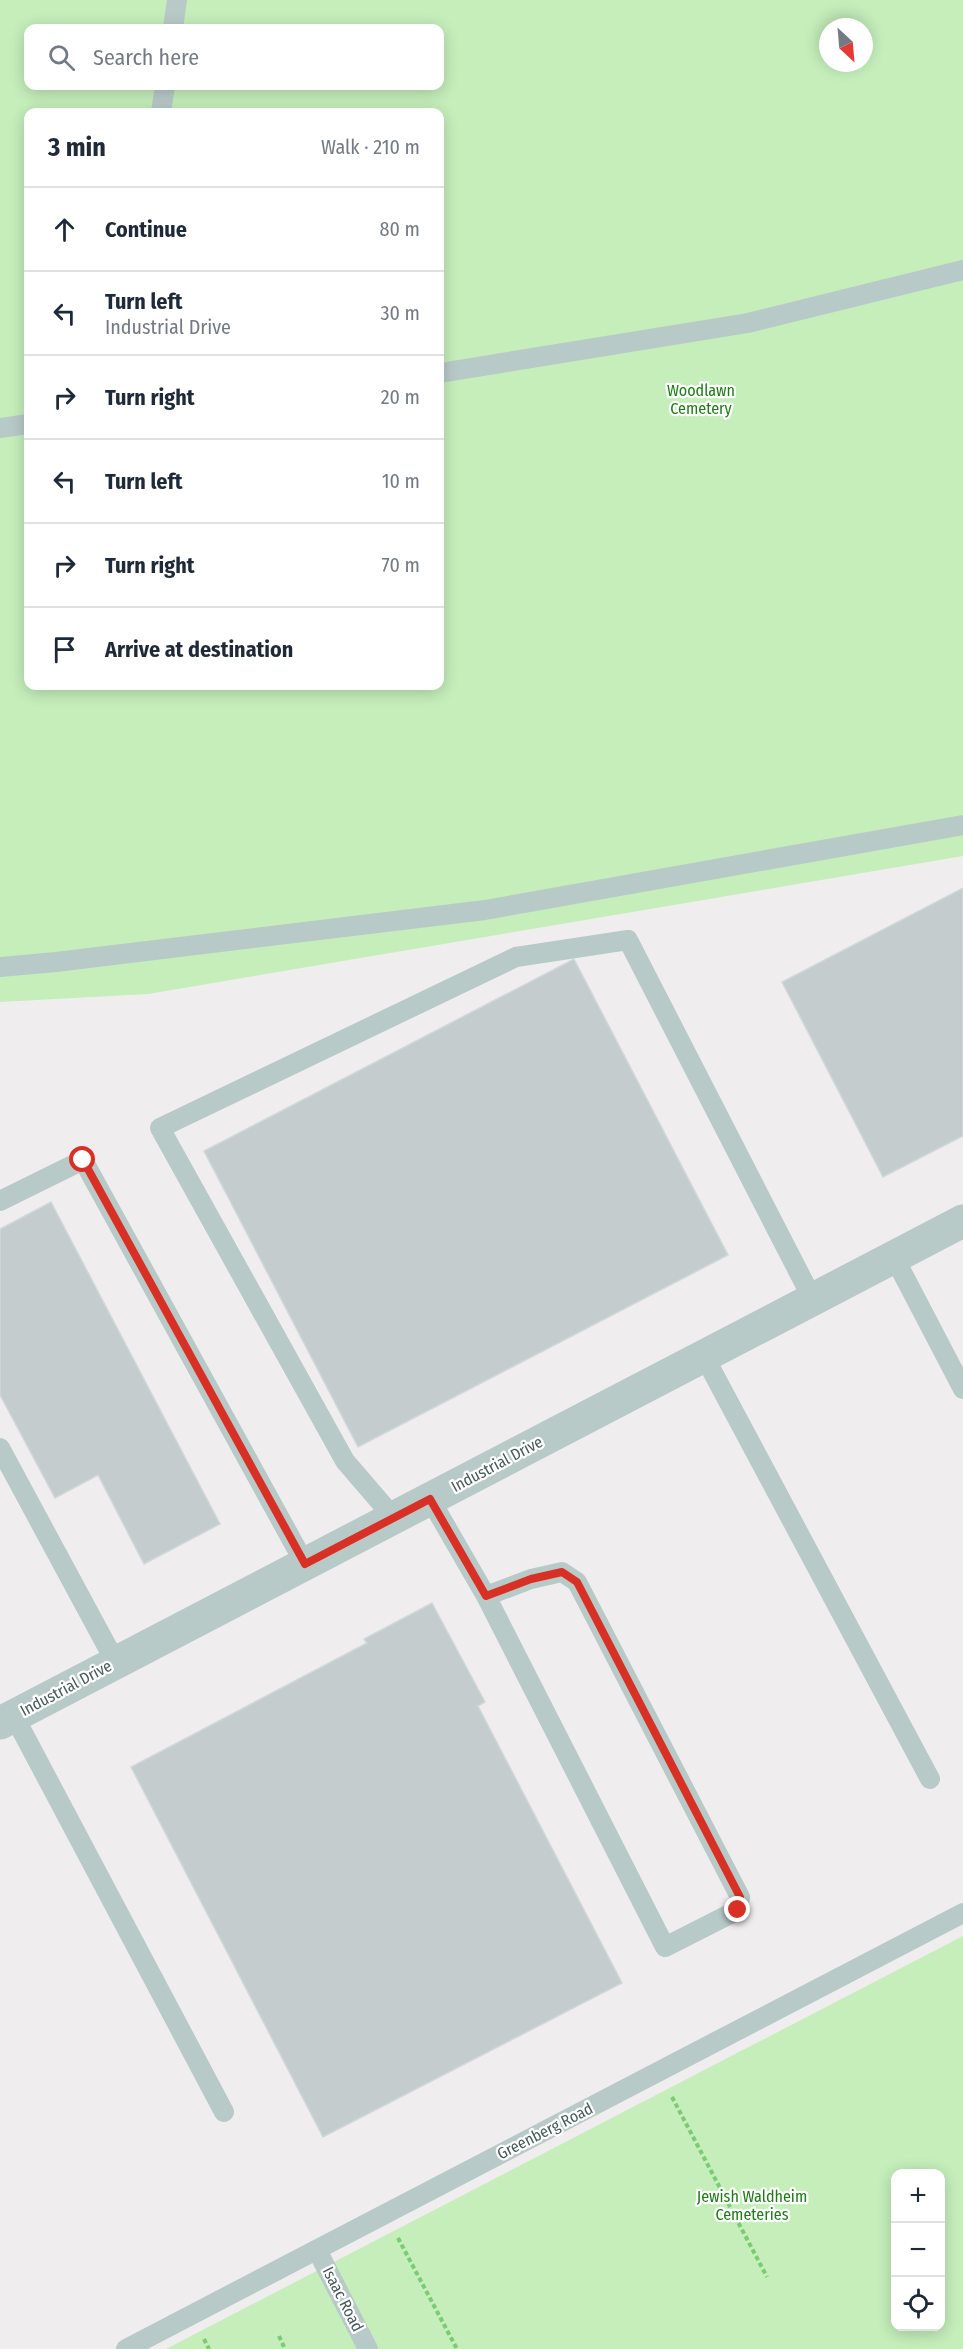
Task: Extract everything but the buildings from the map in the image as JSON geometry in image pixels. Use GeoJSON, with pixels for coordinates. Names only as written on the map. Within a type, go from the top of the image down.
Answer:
{"type":"FeatureCollection","features":[{"type":"Feature","properties":{"kind":"street","name":"Industrial Drive"},"geometry":{"type":"LineString","coordinates":[[7,1719],[963,1221]]}},
{"type":"Feature","properties":{"kind":"lane"},"geometry":{"type":"LineString","coordinates":[[174,24],[177,0]]}},
{"type":"Feature","properties":{"kind":"lane"},"geometry":{"type":"LineString","coordinates":[[162,108],[164,90]]}},
{"type":"Feature","properties":{"kind":"lane"},"geometry":{"type":"LineString","coordinates":[[444,372],[748,323],[963,270]]}},
{"type":"Feature","properties":{"kind":"lane"},"geometry":{"type":"LineString","coordinates":[[0,428],[24,425]]}},
{"type":"Feature","properties":{"kind":"lane"},"geometry":{"type":"LineString","coordinates":[[0,967],[68,961],[485,910],[963,825]]}},
{"type":"Feature","properties":{"kind":"lane"},"geometry":{"type":"LineString","coordinates":[[394,1518],[345,1461],[160,1128],[516,957],[628,940],[813,1300]]}},
{"type":"Feature","properties":{"kind":"lane"},"geometry":{"type":"LineString","coordinates":[[0,1201],[83,1160],[305,1564]]}},
{"type":"Feature","properties":{"kind":"lane"},"geometry":{"type":"LineString","coordinates":[[894,1257],[963,1389]]}},
{"type":"Feature","properties":{"kind":"lane"},"geometry":{"type":"LineString","coordinates":[[704,1356],[930,1779]]}},
{"type":"Feature","properties":{"kind":"lane"},"geometry":{"type":"LineString","coordinates":[[0,1448],[116,1663]]}},
{"type":"Feature","properties":{"kind":"lane"},"geometry":{"type":"LineString","coordinates":[[430,1499],[486,1596],[665,1947],[738,1910],[740,1897],[577,1582],[562,1572],[531,1579],[486,1596]]}},
{"type":"Feature","properties":{"kind":"lane"},"geometry":{"type":"LineString","coordinates":[[7,1719],[224,2112]]}},
{"type":"Feature","properties":{"kind":"lane","name":"Greenberg Road"},"geometry":{"type":"LineString","coordinates":[[126,2349],[963,1913]]}},
{"type":"Feature","properties":{"kind":"lane","name":"Isaac Road"},"geometry":{"type":"LineString","coordinates":[[317,2250],[368,2349]]}},
{"type":"Feature","properties":{"kind":"path"},"geometry":{"type":"LineString","coordinates":[[658,2072],[767,2277]]}},
{"type":"Feature","properties":{"kind":"path"},"geometry":{"type":"LineString","coordinates":[[386,2213],[456,2349]]}},
{"type":"Feature","properties":{"kind":"path"},"geometry":{"type":"LineString","coordinates":[[279,2336],[285,2349]]}},
{"type":"Feature","properties":{"kind":"green space","name":"Woodlawn Cemetery"},"geometry":{"type":"Polygon","coordinates":[[[0,0],[963,0],[963,856],[148,994],[0,1002],[0,0]]]}},
{"type":"Feature","properties":{"kind":"green space","name":"Jewish Waldheim Cemeteries"},"geometry":{"type":"Polygon","coordinates":[[[963,1936],[963,2349],[166,2349],[963,1936]]]}},
{"type":"Feature","properties":{"kind":"route"},"geometry":{"type":"LineString","coordinates":[[83,1160],[305,1564],[430,1499],[486,1596],[531,1579],[562,1572],[577,1582],[740,1897],[738,1910]]}}]}
